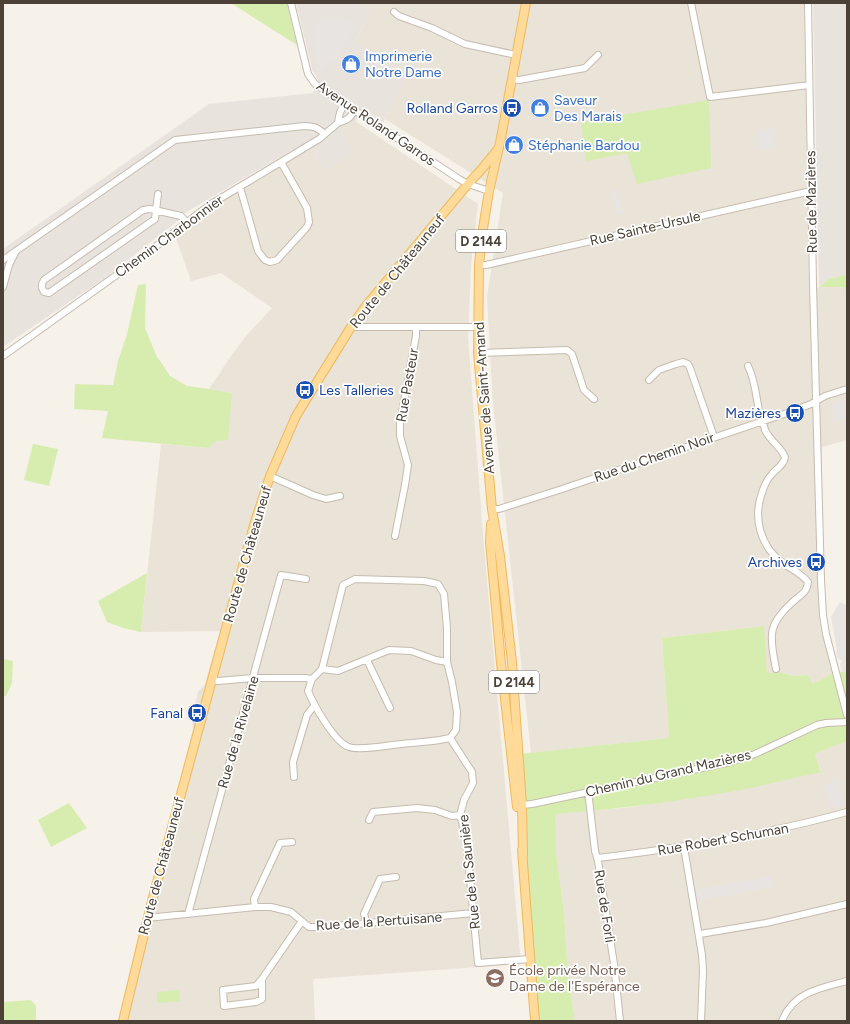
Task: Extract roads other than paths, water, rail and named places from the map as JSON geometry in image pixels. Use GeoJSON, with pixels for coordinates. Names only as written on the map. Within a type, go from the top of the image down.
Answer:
{"type":"FeatureCollection","features":[{"type":"Feature","properties":{"kind":"main road","name":"Avenue de Saint-Amand"},"geometry":{"type":"LineString","coordinates":[[522,856],[522,805],[512,662],[500,556],[492,509],[478,353],[478,327],[479,265],[482,235],[489,191],[499,148],[526,3]]}},
{"type":"Feature","properties":{"kind":"main road","name":"Route de Châteauneuf"},"geometry":{"type":"LineString","coordinates":[[123,1021],[147,918],[254,525],[270,476],[296,416],[351,327],[365,307],[499,148]]}},
{"type":"Feature","properties":{"kind":"main road","name":"Avenue de Saint-Amand"},"geometry":{"type":"LineString","coordinates":[[492,509],[490,542],[501,663],[522,856],[535,1021]]}},
{"type":"Feature","properties":{"kind":"main road"},"geometry":{"type":"LineString","coordinates":[[501,663],[512,662]]}},
{"type":"Feature","properties":{"kind":"main road"},"geometry":{"type":"LineString","coordinates":[[506,706],[515,705]]}},
{"type":"Feature","properties":{"kind":"street","name":"Avenue Roland Garros"},"geometry":{"type":"LineString","coordinates":[[292,3],[308,74],[311,80],[345,104],[468,184],[489,191]]}},
{"type":"Feature","properties":{"kind":"street"},"geometry":{"type":"LineString","coordinates":[[691,3],[710,97],[809,85]]}},
{"type":"Feature","properties":{"kind":"street","name":"Rue de Mazières"},"geometry":{"type":"LineString","coordinates":[[808,3],[811,191],[821,583],[826,634],[847,715]]}},
{"type":"Feature","properties":{"kind":"street"},"geometry":{"type":"LineString","coordinates":[[394,12],[399,16],[432,28],[465,44],[516,55]]}},
{"type":"Feature","properties":{"kind":"street"},"geometry":{"type":"LineString","coordinates":[[512,79],[519,80],[586,68],[598,55]]}},
{"type":"Feature","properties":{"kind":"street"},"geometry":{"type":"LineString","coordinates":[[338,123],[340,111],[345,104]]}},
{"type":"Feature","properties":{"kind":"street","name":"Chemin Charbonnier"},"geometry":{"type":"LineString","coordinates":[[3,356],[146,254],[211,204],[325,134],[338,123],[350,117],[355,110]]}},
{"type":"Feature","properties":{"kind":"street"},"geometry":{"type":"LineString","coordinates":[[3,260],[175,140],[304,126],[313,126],[325,134]]}},
{"type":"Feature","properties":{"kind":"street"},"geometry":{"type":"LineString","coordinates":[[240,187],[258,252],[265,260],[270,262],[277,260],[307,227],[309,222],[307,208],[281,162]]}},
{"type":"Feature","properties":{"kind":"street","name":"Rue Sainte-Ursule"},"geometry":{"type":"LineString","coordinates":[[479,265],[486,265],[811,191]]}},
{"type":"Feature","properties":{"kind":"street"},"geometry":{"type":"LineString","coordinates":[[158,194],[157,211],[155,219],[49,294],[44,292],[42,284],[44,280],[143,210],[150,209],[157,211],[181,216],[187,223]]}},
{"type":"Feature","properties":{"kind":"street"},"geometry":{"type":"LineString","coordinates":[[3,286],[9,264],[16,251]]}},
{"type":"Feature","properties":{"kind":"street"},"geometry":{"type":"LineString","coordinates":[[351,327],[478,327]]}},
{"type":"Feature","properties":{"kind":"street","name":"Rue Pasteur"},"geometry":{"type":"LineString","coordinates":[[395,536],[408,465],[400,436],[400,423],[416,336],[416,327]]}},
{"type":"Feature","properties":{"kind":"street"},"geometry":{"type":"LineString","coordinates":[[478,353],[567,350],[572,354],[584,390],[594,399]]}},
{"type":"Feature","properties":{"kind":"street"},"geometry":{"type":"LineString","coordinates":[[649,380],[658,370],[683,362],[688,364],[714,437]]}},
{"type":"Feature","properties":{"kind":"street"},"geometry":{"type":"LineString","coordinates":[[748,366],[752,374],[760,415],[769,438],[784,453],[785,457],[783,464],[773,473],[763,489],[758,510],[760,531],[767,547],[774,556],[804,576],[808,582],[807,589],[789,605],[781,614],[775,625],[772,634],[773,653],[776,668]]}},
{"type":"Feature","properties":{"kind":"street"},"geometry":{"type":"LineString","coordinates":[[816,401],[825,396],[847,389]]}},
{"type":"Feature","properties":{"kind":"street","name":"Rue du Chemin Noir"},"geometry":{"type":"LineString","coordinates":[[492,509],[500,509],[562,489],[762,420],[790,412],[816,401]]}},
{"type":"Feature","properties":{"kind":"street"},"geometry":{"type":"LineString","coordinates":[[270,476],[313,495],[326,499],[340,496]]}},
{"type":"Feature","properties":{"kind":"street","name":"Rue de la Rivelaine"},"geometry":{"type":"LineString","coordinates":[[188,914],[281,575],[306,579]]}},
{"type":"Feature","properties":{"kind":"street"},"geometry":{"type":"LineString","coordinates":[[355,579],[424,581],[438,584],[444,594],[447,628],[447,662],[457,712],[456,730],[450,738],[437,741],[363,748],[349,747],[338,740],[314,706],[308,691],[312,679],[322,670],[343,585],[355,579]]}},
{"type":"Feature","properties":{"kind":"street"},"geometry":{"type":"LineString","coordinates":[[808,584],[821,583]]}},
{"type":"Feature","properties":{"kind":"street"},"geometry":{"type":"LineString","coordinates":[[322,670],[338,671],[389,650],[411,651],[436,660],[447,662]]}},
{"type":"Feature","properties":{"kind":"street"},"geometry":{"type":"LineString","coordinates":[[367,660],[390,708]]}},
{"type":"Feature","properties":{"kind":"street"},"geometry":{"type":"LineString","coordinates":[[212,680],[253,678],[312,679]]}},
{"type":"Feature","properties":{"kind":"street"},"geometry":{"type":"LineString","coordinates":[[294,777],[293,762],[307,714],[314,706]]}},
{"type":"Feature","properties":{"kind":"street","name":"Chemin du Grand Mazières"},"geometry":{"type":"LineString","coordinates":[[522,805],[730,762],[754,754],[817,725],[847,722]]}},
{"type":"Feature","properties":{"kind":"street","name":"Rue de la Saunière"},"geometry":{"type":"LineString","coordinates":[[450,738],[472,772],[473,783],[464,800],[460,815],[466,837],[478,963],[530,959]]}},
{"type":"Feature","properties":{"kind":"street","name":"Rue de Forli"},"geometry":{"type":"LineString","coordinates":[[588,791],[595,851],[598,858],[614,964],[620,1021]]}},
{"type":"Feature","properties":{"kind":"street"},"geometry":{"type":"LineString","coordinates":[[516,793],[522,805]]}},
{"type":"Feature","properties":{"kind":"street"},"geometry":{"type":"LineString","coordinates":[[369,820],[373,812],[417,808],[435,810],[452,816],[460,815]]}},
{"type":"Feature","properties":{"kind":"street","name":"Rue Robert Schuman"},"geometry":{"type":"LineString","coordinates":[[598,858],[684,847],[771,831],[847,812]]}},
{"type":"Feature","properties":{"kind":"street"},"geometry":{"type":"LineString","coordinates":[[255,907],[254,899],[280,842],[292,842]]}},
{"type":"Feature","properties":{"kind":"street"},"geometry":{"type":"LineString","coordinates":[[684,847],[700,934],[703,963],[701,1021]]}},
{"type":"Feature","properties":{"kind":"street"},"geometry":{"type":"LineString","coordinates":[[367,924],[364,914],[380,879],[396,877]]}},
{"type":"Feature","properties":{"kind":"street"},"geometry":{"type":"LineString","coordinates":[[700,934],[766,923],[847,904]]}},
{"type":"Feature","properties":{"kind":"street","name":"Rue de la Pertuisane"},"geometry":{"type":"LineString","coordinates":[[147,918],[255,907],[271,907],[291,912],[309,927],[326,928],[474,914]]}},
{"type":"Feature","properties":{"kind":"street"},"geometry":{"type":"LineString","coordinates":[[262,979],[262,999],[256,1002],[224,1006],[223,990],[256,986],[302,921]]}},
{"type":"Feature","properties":{"kind":"street"},"geometry":{"type":"LineString","coordinates":[[782,1021],[790,1007],[804,995],[818,989],[847,981]]}},
{"type":"Feature","properties":{"kind":"place","name":"Imprimerie Notre Dame"},"geometry":{"type":"Point","coordinates":[351,64]}},
{"type":"Feature","properties":{"kind":"place","name":"Rolland Garros"},"geometry":{"type":"Point","coordinates":[512,108]}},
{"type":"Feature","properties":{"kind":"place","name":"Saveur Des Marais"},"geometry":{"type":"Point","coordinates":[540,108]}},
{"type":"Feature","properties":{"kind":"place","name":"Stéphanie Bardou"},"geometry":{"type":"Point","coordinates":[514,145]}},
{"type":"Feature","properties":{"kind":"place","name":"Les Talleries"},"geometry":{"type":"Point","coordinates":[305,390]}},
{"type":"Feature","properties":{"kind":"place","name":"Mazières"},"geometry":{"type":"Point","coordinates":[795,413]}},
{"type":"Feature","properties":{"kind":"place","name":"Archives"},"geometry":{"type":"Point","coordinates":[816,562]}},
{"type":"Feature","properties":{"kind":"place","name":"Fanal"},"geometry":{"type":"Point","coordinates":[197,713]}},
{"type":"Feature","properties":{"kind":"place","name":"École privée Notre Dame de l'Espérance"},"geometry":{"type":"Point","coordinates":[495,978]}}]}
